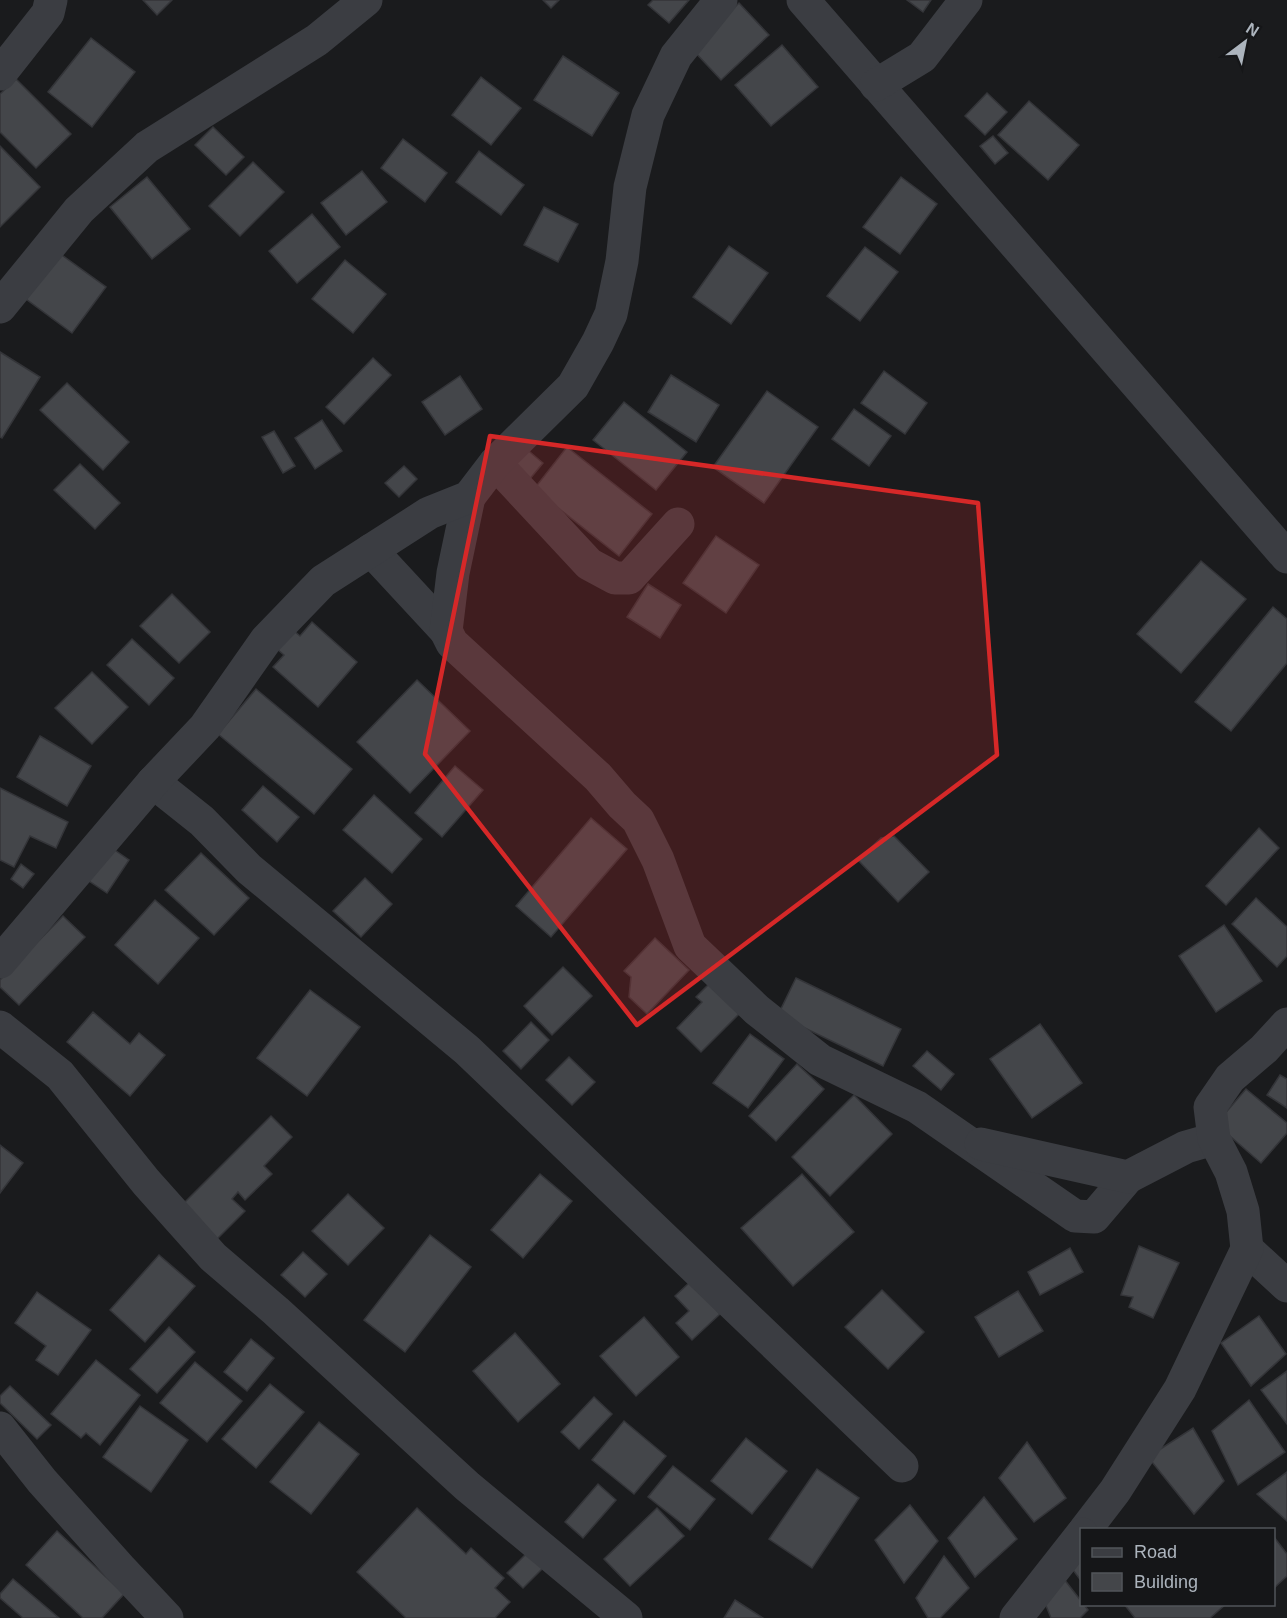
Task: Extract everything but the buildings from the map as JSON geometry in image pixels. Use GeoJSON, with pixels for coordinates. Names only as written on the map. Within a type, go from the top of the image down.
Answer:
{"type":"FeatureCollection","features":[{"type":"Feature","properties":{"kind":"street"},"geometry":{"type":"LineString","coordinates":[[0,74],[48,13],[51,0]]}},
{"type":"Feature","properties":{"kind":"street"},"geometry":{"type":"LineString","coordinates":[[0,307],[79,210],[147,147],[317,40],[366,0]]}},
{"type":"Feature","properties":{"kind":"street"},"geometry":{"type":"LineString","coordinates":[[446,631],[453,573],[469,497],[495,464],[573,386],[598,342],[611,314],[622,261],[630,187],[648,115],[676,56],[721,0]]}},
{"type":"Feature","properties":{"kind":"street"},"geometry":{"type":"LineString","coordinates":[[803,0],[1287,557]]}},
{"type":"Feature","properties":{"kind":"street"},"geometry":{"type":"LineString","coordinates":[[876,85],[922,57],[966,0]]}},
{"type":"Feature","properties":{"kind":"street"},"geometry":{"type":"LineString","coordinates":[[495,464],[590,564],[615,578],[629,578],[678,524]]}},
{"type":"Feature","properties":{"kind":"street"},"geometry":{"type":"LineString","coordinates":[[0,962],[153,783],[205,727],[266,640],[323,581],[429,513],[469,497]]}},
{"type":"Feature","properties":{"kind":"street"},"geometry":{"type":"LineString","coordinates":[[371,550],[446,631],[452,643],[598,777],[638,820],[658,860],[690,946],[757,1010],[820,1060],[916,1107],[1075,1216],[1094,1217],[1128,1177],[1186,1147],[1214,1139]]}},
{"type":"Feature","properties":{"kind":"street"},"geometry":{"type":"LineString","coordinates":[[153,783],[202,821],[249,869],[467,1050],[902,1466]]}},
{"type":"Feature","properties":{"kind":"street"},"geometry":{"type":"LineString","coordinates":[[1087,1528],[1115,1491],[1180,1389],[1247,1249],[1240,1201],[1231,1172],[1214,1139],[1210,1107],[1230,1078],[1264,1049],[1287,1024]]}},
{"type":"Feature","properties":{"kind":"street"},"geometry":{"type":"LineString","coordinates":[[0,1027],[60,1075],[146,1182],[213,1257],[276,1311],[467,1486],[626,1618]]}},
{"type":"Feature","properties":{"kind":"street"},"geometry":{"type":"LineString","coordinates":[[964,1140],[1128,1177]]}},
{"type":"Feature","properties":{"kind":"street"},"geometry":{"type":"LineString","coordinates":[[1247,1249],[1287,1286]]}},
{"type":"Feature","properties":{"kind":"street"},"geometry":{"type":"LineString","coordinates":[[0,1428],[42,1481],[167,1618]]}},
{"type":"Feature","properties":{"kind":"street"},"geometry":{"type":"LineString","coordinates":[[1016,1618],[1080,1537]]}},
{"type":"Feature","properties":{"kind":"highlighted area"},"geometry":{"type":"Polygon","coordinates":[[[490,436],[978,503],[997,755],[637,1025],[425,754],[490,436]]]}}]}
